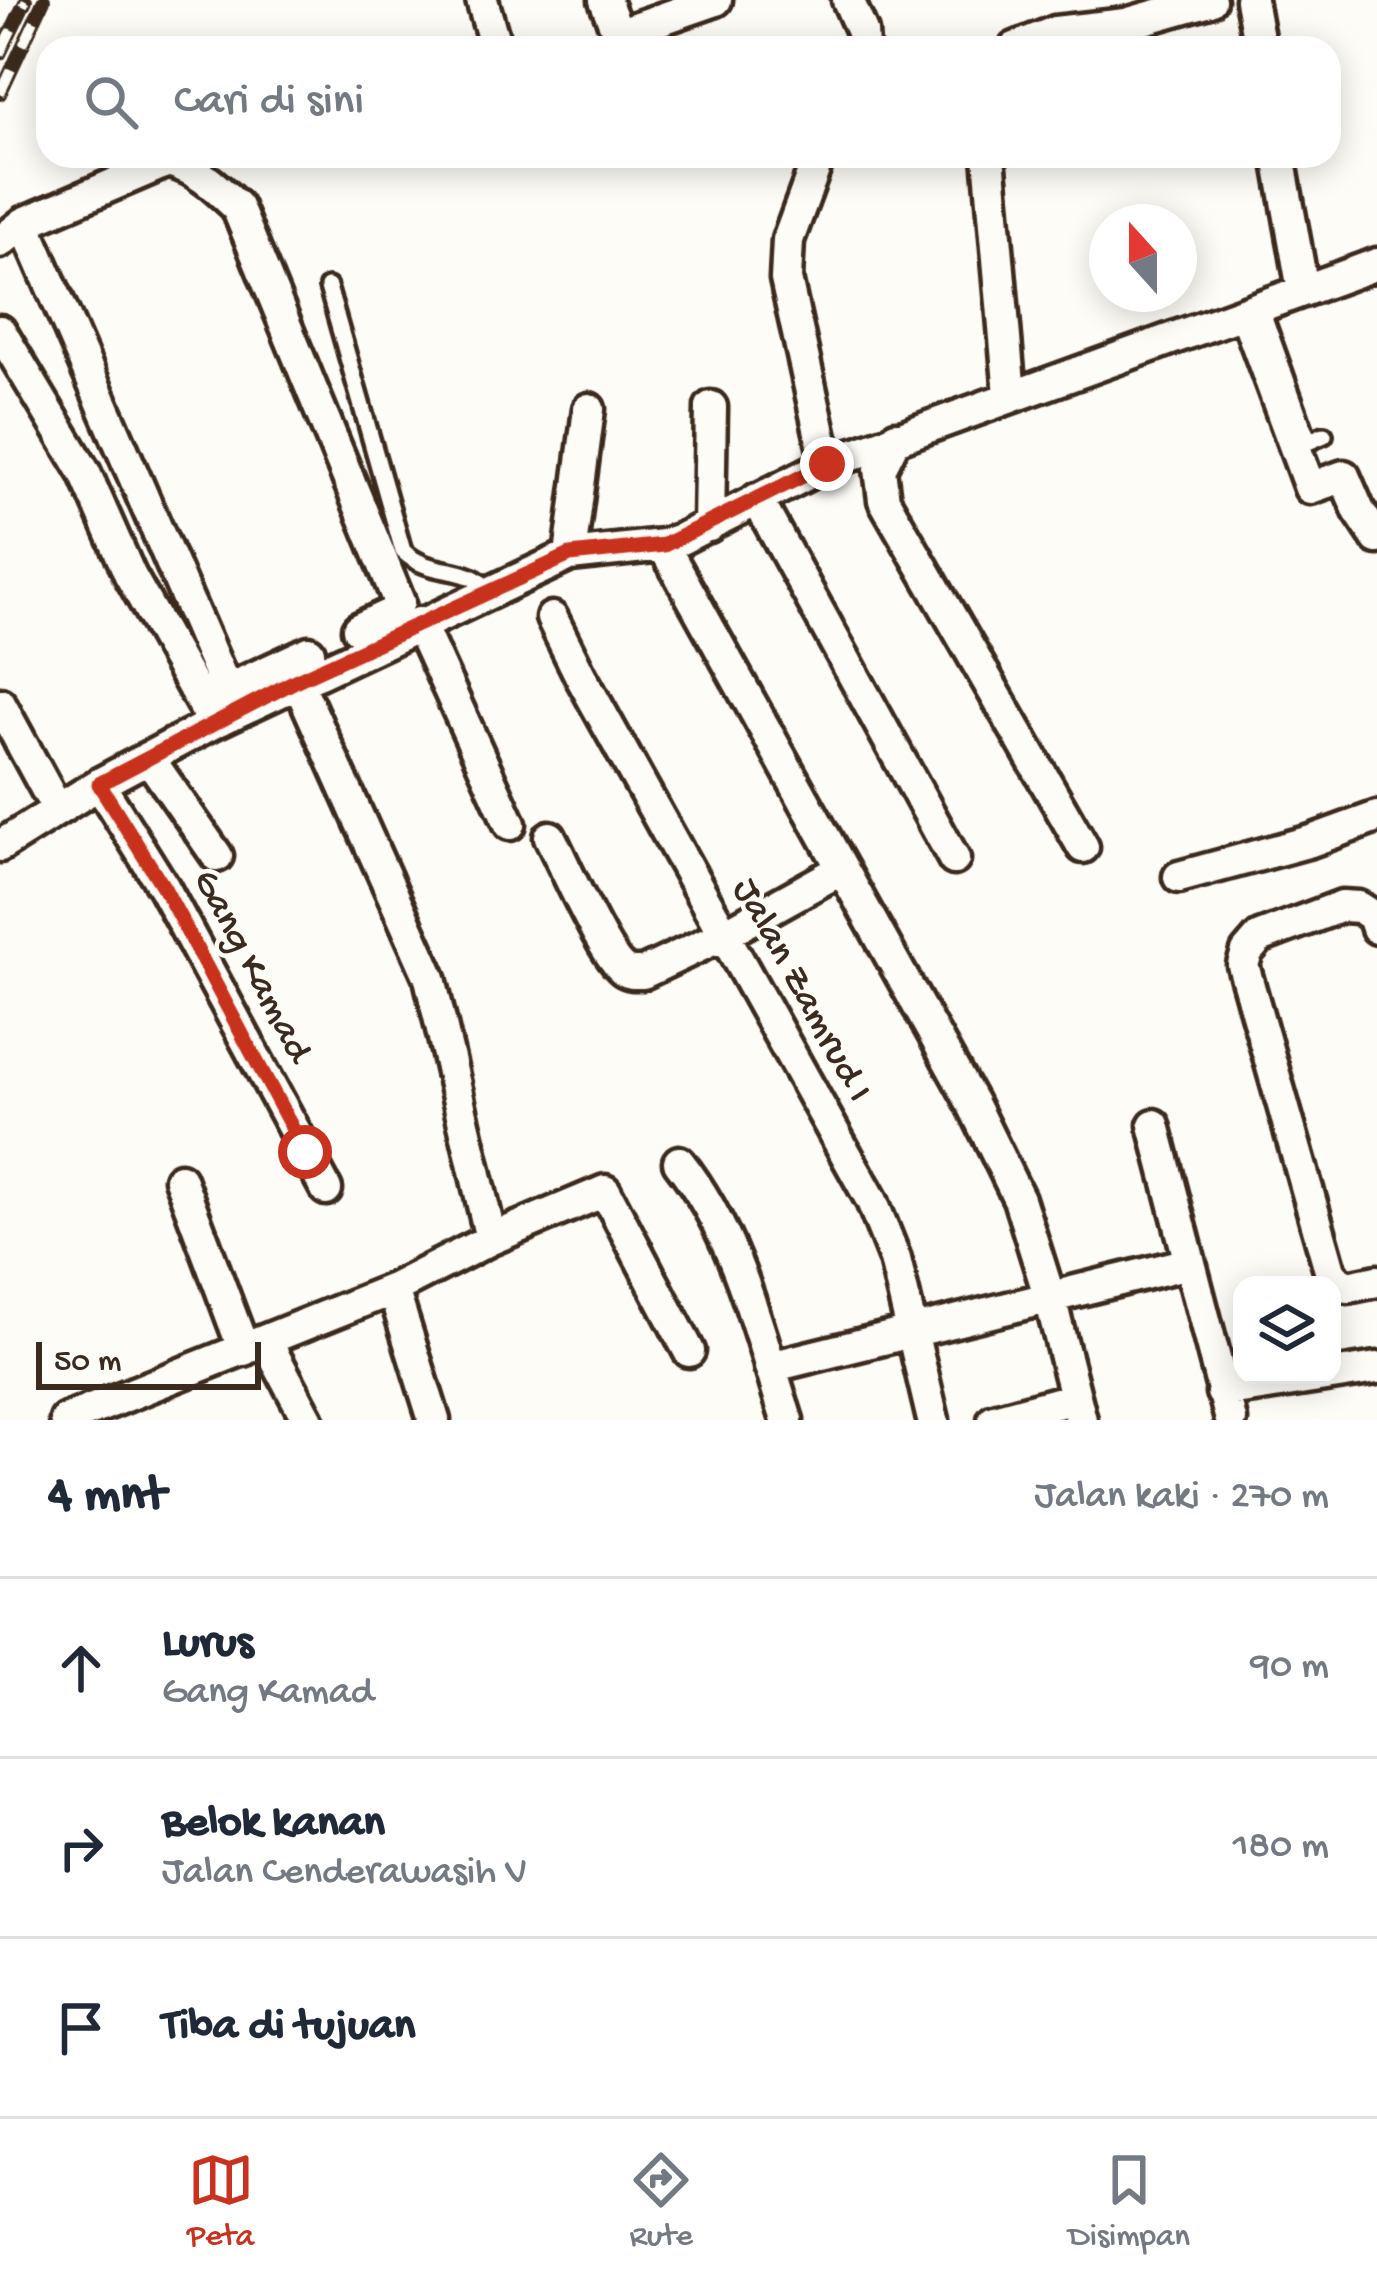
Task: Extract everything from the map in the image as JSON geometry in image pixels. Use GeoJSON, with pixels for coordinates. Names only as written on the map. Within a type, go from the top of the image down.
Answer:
{"type":"FeatureCollection","features":[{"type":"Feature","properties":{"kind":"street"},"geometry":{"type":"LineString","coordinates":[[482,0],[492,36]]}},
{"type":"Feature","properties":{"kind":"street"},"geometry":{"type":"LineString","coordinates":[[605,0],[619,36]]}},
{"type":"Feature","properties":{"kind":"street"},"geometry":{"type":"LineString","coordinates":[[639,36],[716,0]]}},
{"type":"Feature","properties":{"kind":"street"},"geometry":{"type":"LineString","coordinates":[[848,0],[862,36]]}},
{"type":"Feature","properties":{"kind":"street"},"geometry":{"type":"LineString","coordinates":[[1044,36],[1126,24],[1210,0]]}},
{"type":"Feature","properties":{"kind":"street"},"geometry":{"type":"LineString","coordinates":[[1251,0],[1258,36]]}},
{"type":"Feature","properties":{"kind":"street"},"geometry":{"type":"LineString","coordinates":[[153,168],[12,233],[127,454],[189,606],[220,707]]}},
{"type":"Feature","properties":{"kind":"street"},"geometry":{"type":"LineString","coordinates":[[0,822],[392,613],[398,602],[237,207],[191,168]]}},
{"type":"Feature","properties":{"kind":"street"},"geometry":{"type":"LineString","coordinates":[[815,168],[788,240],[786,279],[827,464]]}},
{"type":"Feature","properties":{"kind":"street"},"geometry":{"type":"LineString","coordinates":[[990,168],[1010,395]]}},
{"type":"Feature","properties":{"kind":"street"},"geometry":{"type":"LineString","coordinates":[[1281,168],[1303,290]]}},
{"type":"Feature","properties":{"kind":"street"},"geometry":{"type":"LineString","coordinates":[[0,847],[220,707],[297,680],[570,555],[664,545],[827,464],[1377,264]]}},
{"type":"Feature","properties":{"kind":"street"},"geometry":{"type":"LineString","coordinates":[[1254,312],[1310,488],[1344,476],[1377,538]]}},
{"type":"Feature","properties":{"kind":"street"},"geometry":{"type":"LineString","coordinates":[[0,331],[85,473],[130,575],[220,707]]}},
{"type":"Feature","properties":{"kind":"street"},"geometry":{"type":"LineString","coordinates":[[709,526],[711,407]]}},
{"type":"Feature","properties":{"kind":"street"},"geometry":{"type":"LineString","coordinates":[[570,555],[590,409]]}},
{"type":"Feature","properties":{"kind":"street"},"geometry":{"type":"LineString","coordinates":[[896,437],[880,470],[884,500],[1083,847]]}},
{"type":"Feature","properties":{"kind":"street"},"geometry":{"type":"LineString","coordinates":[[85,473],[127,454]]}},
{"type":"Feature","properties":{"kind":"street"},"geometry":{"type":"LineString","coordinates":[[758,500],[954,860]]}},
{"type":"Feature","properties":{"kind":"street"},"geometry":{"type":"LineString","coordinates":[[664,545],[973,1103],[1018,1199],[1078,1409],[994,1420]]}},
{"type":"Feature","properties":{"kind":"street"},"geometry":{"type":"LineString","coordinates":[[159,621],[189,606]]}},
{"type":"Feature","properties":{"kind":"street","name":"Jalan Zamrud I"},"geometry":{"type":"LineString","coordinates":[[552,618],[872,1201],[895,1259],[933,1420]]}},
{"type":"Feature","properties":{"kind":"street"},"geometry":{"type":"LineString","coordinates":[[419,623],[510,824]]}},
{"type":"Feature","properties":{"kind":"street"},"geometry":{"type":"LineString","coordinates":[[297,680],[430,978],[491,1239]]}},
{"type":"Feature","properties":{"kind":"street"},"geometry":{"type":"LineString","coordinates":[[0,704],[49,794]]}},
{"type":"Feature","properties":{"kind":"street"},"geometry":{"type":"LineString","coordinates":[[148,757],[217,856]]}},
{"type":"Feature","properties":{"kind":"street","name":"Gang Kamad"},"geometry":{"type":"LineString","coordinates":[[99,784],[164,888],[326,1189]]}},
{"type":"Feature","properties":{"kind":"street"},"geometry":{"type":"LineString","coordinates":[[1179,877],[1377,818]]}},
{"type":"Feature","properties":{"kind":"street"},"geometry":{"type":"LineString","coordinates":[[550,837],[622,969],[643,973],[842,869]]}},
{"type":"Feature","properties":{"kind":"street"},"geometry":{"type":"LineString","coordinates":[[1377,928],[1373,916],[1359,907],[1342,906],[1260,937],[1243,965],[1330,1270],[1348,1287],[1377,1281]]}},
{"type":"Feature","properties":{"kind":"street"},"geometry":{"type":"LineString","coordinates":[[1154,1125],[1227,1406],[1377,1368]]}},
{"type":"Feature","properties":{"kind":"street"},"geometry":{"type":"LineString","coordinates":[[679,1162],[704,1198],[746,1289],[787,1420]]}},
{"type":"Feature","properties":{"kind":"street"},"geometry":{"type":"LineString","coordinates":[[180,1179],[255,1345],[308,1420]]}},
{"type":"Feature","properties":{"kind":"street"},"geometry":{"type":"LineString","coordinates":[[66,1420],[393,1289],[491,1239],[605,1191],[688,1351]]}},
{"type":"Feature","properties":{"kind":"street"},"geometry":{"type":"LineString","coordinates":[[770,1367],[1189,1263]]}},
{"type":"Feature","properties":{"kind":"street"},"geometry":{"type":"LineString","coordinates":[[393,1289],[434,1420]]}},
{"type":"Feature","properties":{"kind":"lane"},"geometry":{"type":"LineString","coordinates":[[328,287],[403,551],[416,564],[479,579],[489,591]]}},
{"type":"Feature","properties":{"kind":"lane"},"geometry":{"type":"LineString","coordinates":[[1254,312],[1310,441],[1324,434]]}},
{"type":"Feature","properties":{"kind":"railway"},"geometry":{"type":"LineString","coordinates":[[0,54],[26,0]]}},
{"type":"Feature","properties":{"kind":"railway"},"geometry":{"type":"LineString","coordinates":[[0,94],[44,0]]}},
{"type":"Feature","properties":{"kind":"route"},"geometry":{"type":"LineString","coordinates":[[305,1152],[164,888],[99,784],[297,680],[570,555],[681,539],[827,464]]}}]}
